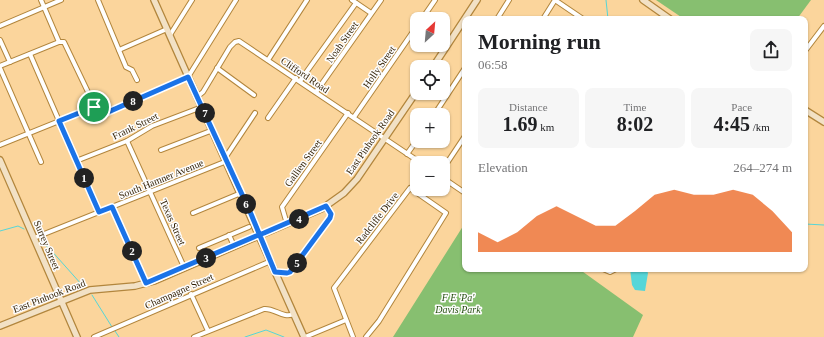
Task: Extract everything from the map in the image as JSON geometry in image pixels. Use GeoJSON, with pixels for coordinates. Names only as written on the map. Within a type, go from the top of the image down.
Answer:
{"type":"FeatureCollection","features":[{"type":"Feature","properties":{"kind":"main road"},"geometry":{"type":"LineString","coordinates":[[154,0],[260,235],[304,337]]}},
{"type":"Feature","properties":{"kind":"main road"},"geometry":{"type":"LineString","coordinates":[[466,16],[476,0]]}},
{"type":"Feature","properties":{"kind":"main road"},"geometry":{"type":"LineString","coordinates":[[643,0],[666,16]]}},
{"type":"Feature","properties":{"kind":"main road"},"geometry":{"type":"LineString","coordinates":[[437,60],[462,22]]}},
{"type":"Feature","properties":{"kind":"main road","name":"East Pinhook Road"},"geometry":{"type":"LineString","coordinates":[[0,326],[61,300],[93,289],[146,283],[287,224],[326,206],[344,193],[357,179],[411,100]]}},
{"type":"Feature","properties":{"kind":"main road"},"geometry":{"type":"LineString","coordinates":[[808,112],[824,122]]}},
{"type":"Feature","properties":{"kind":"main road","name":"Surrey Street"},"geometry":{"type":"LineString","coordinates":[[0,160],[77,337]]}},
{"type":"Feature","properties":{"kind":"street"},"geometry":{"type":"LineString","coordinates":[[41,0],[59,42]]}},
{"type":"Feature","properties":{"kind":"street"},"geometry":{"type":"LineString","coordinates":[[0,26],[61,0]]}},
{"type":"Feature","properties":{"kind":"street"},"geometry":{"type":"LineString","coordinates":[[98,0],[126,67],[132,70],[137,80]]}},
{"type":"Feature","properties":{"kind":"street"},"geometry":{"type":"LineString","coordinates":[[170,35],[192,0]]}},
{"type":"Feature","properties":{"kind":"street"},"geometry":{"type":"LineString","coordinates":[[41,162],[0,67],[59,42],[64,42],[97,115],[188,77],[236,0]]}},
{"type":"Feature","properties":{"kind":"street"},"geometry":{"type":"LineString","coordinates":[[268,60],[307,0]]}},
{"type":"Feature","properties":{"kind":"street","name":"Noah Street"},"geometry":{"type":"LineString","coordinates":[[316,92],[380,0]]}},
{"type":"Feature","properties":{"kind":"street"},"geometry":{"type":"LineString","coordinates":[[427,12],[435,0]]}},
{"type":"Feature","properties":{"kind":"street"},"geometry":{"type":"LineString","coordinates":[[499,16],[509,0]]}},
{"type":"Feature","properties":{"kind":"street"},"geometry":{"type":"LineString","coordinates":[[545,16],[555,0],[579,16]]}},
{"type":"Feature","properties":{"kind":"street"},"geometry":{"type":"LineString","coordinates":[[268,118],[298,80],[354,1],[371,13]]}},
{"type":"Feature","properties":{"kind":"street"},"geometry":{"type":"LineString","coordinates":[[808,47],[824,26]]}},
{"type":"Feature","properties":{"kind":"street"},"geometry":{"type":"LineString","coordinates":[[119,50],[167,29]]}},
{"type":"Feature","properties":{"kind":"street","name":"Holly Street"},"geometry":{"type":"LineString","coordinates":[[354,117],[410,36]]}},
{"type":"Feature","properties":{"kind":"street"},"geometry":{"type":"LineString","coordinates":[[0,40],[10,62]]}},
{"type":"Feature","properties":{"kind":"street","name":"Clifford Road"},"geometry":{"type":"LineString","coordinates":[[197,97],[203,92],[230,47],[237,41],[246,45],[411,156]]}},
{"type":"Feature","properties":{"kind":"street"},"geometry":{"type":"LineString","coordinates":[[30,54],[99,212]]}},
{"type":"Feature","properties":{"kind":"street"},"geometry":{"type":"LineString","coordinates":[[217,68],[254,95]]}},
{"type":"Feature","properties":{"kind":"street"},"geometry":{"type":"LineString","coordinates":[[439,108],[462,73]]}},
{"type":"Feature","properties":{"kind":"street"},"geometry":{"type":"LineString","coordinates":[[0,145],[94,107]]}},
{"type":"Feature","properties":{"kind":"street","name":"Frank Street"},"geometry":{"type":"LineString","coordinates":[[76,161],[127,141],[152,126],[202,107]]}},
{"type":"Feature","properties":{"kind":"street"},"geometry":{"type":"LineString","coordinates":[[226,160],[255,113]]}},
{"type":"Feature","properties":{"kind":"street","name":"Gallien Street"},"geometry":{"type":"LineString","coordinates":[[287,224],[282,207],[348,114]]}},
{"type":"Feature","properties":{"kind":"street"},"geometry":{"type":"LineString","coordinates":[[161,150],[213,130]]}},
{"type":"Feature","properties":{"kind":"street"},"geometry":{"type":"LineString","coordinates":[[450,158],[462,140]]}},
{"type":"Feature","properties":{"kind":"street","name":"Texas Street"},"geometry":{"type":"LineString","coordinates":[[127,141],[184,267]]}},
{"type":"Feature","properties":{"kind":"street"},"geometry":{"type":"LineString","coordinates":[[408,154],[412,148]]}},
{"type":"Feature","properties":{"kind":"street","name":"South Hamner Avenue"},"geometry":{"type":"LineString","coordinates":[[34,238],[226,160]]}},
{"type":"Feature","properties":{"kind":"street"},"geometry":{"type":"LineString","coordinates":[[450,183],[462,191]]}},
{"type":"Feature","properties":{"kind":"street","name":"Radcliffe Drive"},"geometry":{"type":"LineString","coordinates":[[353,337],[334,292],[335,286],[410,188],[446,212],[379,321],[366,337]]}},
{"type":"Feature","properties":{"kind":"street"},"geometry":{"type":"LineString","coordinates":[[193,213],[241,193]]}},
{"type":"Feature","properties":{"kind":"street"},"geometry":{"type":"LineString","coordinates":[[275,272],[287,273],[293,269],[330,218],[331,214],[326,206]]}},
{"type":"Feature","properties":{"kind":"street"},"geometry":{"type":"LineString","coordinates":[[112,207],[146,283]]}},
{"type":"Feature","properties":{"kind":"street"},"geometry":{"type":"LineString","coordinates":[[199,248],[249,227]]}},
{"type":"Feature","properties":{"kind":"street"},"geometry":{"type":"LineString","coordinates":[[230,235],[234,246]]}},
{"type":"Feature","properties":{"kind":"street","name":"Champagne Street"},"geometry":{"type":"LineString","coordinates":[[94,337],[191,294],[271,261]]}},
{"type":"Feature","properties":{"kind":"street"},"geometry":{"type":"LineString","coordinates":[[191,294],[208,331]]}},
{"type":"Feature","properties":{"kind":"street"},"geometry":{"type":"LineString","coordinates":[[194,337],[265,309],[274,310],[288,316],[294,314]]}},
{"type":"Feature","properties":{"kind":"street"},"geometry":{"type":"LineString","coordinates":[[304,337],[346,320]]}},
{"type":"Feature","properties":{"kind":"green space"},"geometry":{"type":"Polygon","coordinates":[[[656,0],[811,0],[799,16],[680,16],[656,0]]]}},
{"type":"Feature","properties":{"kind":"green space","name":"F E 'Pa' Davis Park"},"geometry":{"type":"Polygon","coordinates":[[[462,228],[462,272],[583,272],[643,315],[633,337],[393,337],[462,228]]]}},
{"type":"Feature","properties":{"kind":"water"},"geometry":{"type":"Polygon","coordinates":[[[630,272],[648,272],[645,291],[635,290],[632,285],[630,272]]]}},
{"type":"Feature","properties":{"kind":"waterway"},"geometry":{"type":"LineString","coordinates":[[606,0],[608,16]]}},
{"type":"Feature","properties":{"kind":"waterway"},"geometry":{"type":"LineString","coordinates":[[808,224],[824,225]]}},
{"type":"Feature","properties":{"kind":"waterway"},"geometry":{"type":"LineString","coordinates":[[0,231],[18,226],[24,229]]}},
{"type":"Feature","properties":{"kind":"waterway"},"geometry":{"type":"LineString","coordinates":[[39,241],[49,248],[82,285]]}},
{"type":"Feature","properties":{"kind":"waterway"},"geometry":{"type":"LineString","coordinates":[[92,295],[112,327]]}},
{"type":"Feature","properties":{"kind":"waterway"},"geometry":{"type":"LineString","coordinates":[[245,337],[266,330],[284,337]]}},
{"type":"Feature","properties":{"kind":"waterway"},"geometry":{"type":"LineString","coordinates":[[115,331],[119,337]]}},
{"type":"Feature","properties":{"kind":"route"},"geometry":{"type":"LineString","coordinates":[[94,107],[59,121],[99,212],[112,207],[146,283],[154,281],[256,236],[260,235],[309,215],[326,206],[331,214],[330,218],[290,272],[275,272],[271,261],[260,235],[255,224],[251,214],[188,77],[99,116],[97,115],[94,107]]}}]}
